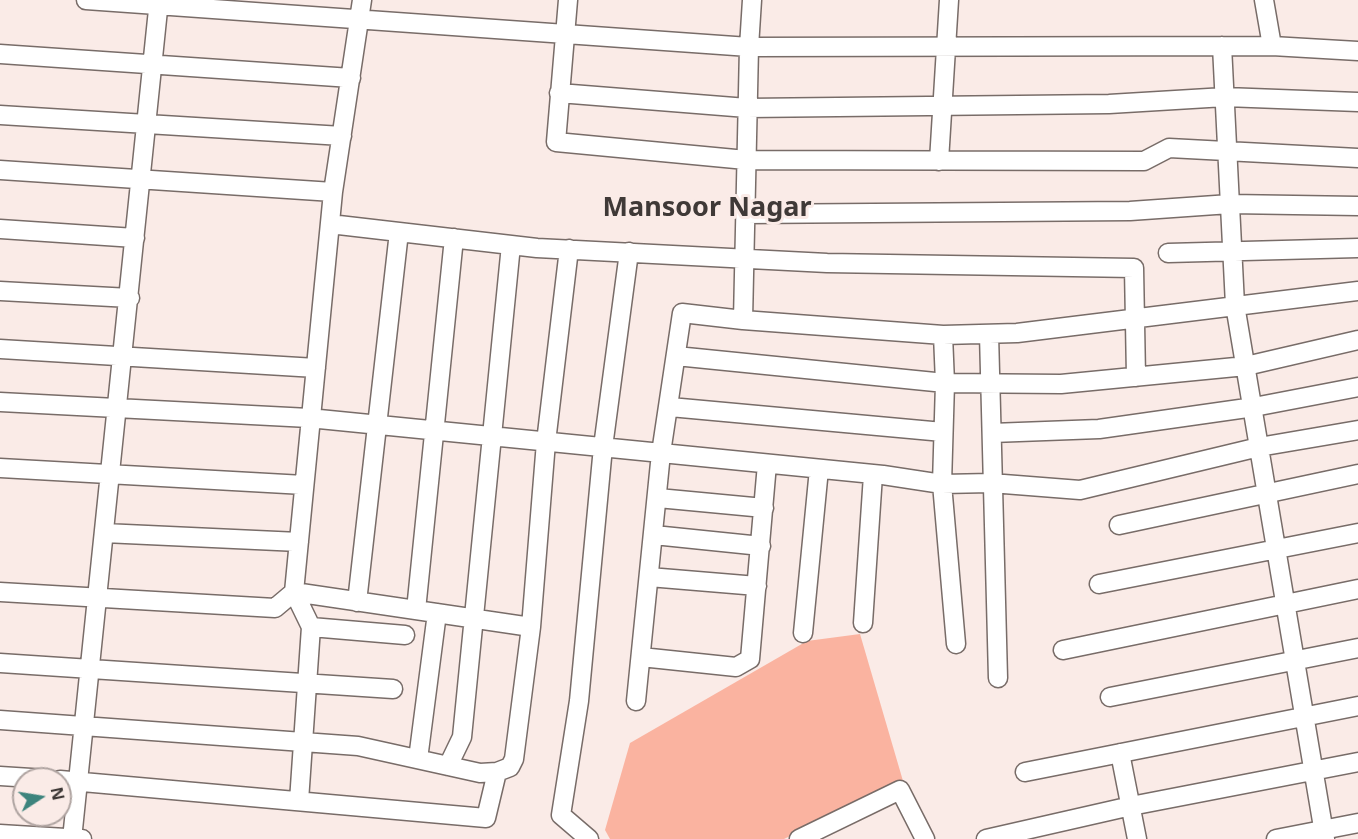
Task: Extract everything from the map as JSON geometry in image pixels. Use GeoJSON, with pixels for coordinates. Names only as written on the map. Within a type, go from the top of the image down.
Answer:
{"type":"FeatureCollection","features":[{"type":"Feature","properties":{"kind":"street"},"geometry":{"type":"LineString","coordinates":[[86,0],[159,3],[360,21],[749,47],[1272,46],[1358,51]]}},
{"type":"Feature","properties":{"kind":"street"},"geometry":{"type":"LineString","coordinates":[[299,801],[310,627],[294,592],[309,417],[333,192],[362,0]]}},
{"type":"Feature","properties":{"kind":"street"},"geometry":{"type":"LineString","coordinates":[[568,0],[556,142],[746,160],[1144,161],[1169,148],[1358,158]]}},
{"type":"Feature","properties":{"kind":"street"},"geometry":{"type":"LineString","coordinates":[[743,320],[747,108],[752,0]]}},
{"type":"Feature","properties":{"kind":"street"},"geometry":{"type":"LineString","coordinates":[[939,160],[949,0]]}},
{"type":"Feature","properties":{"kind":"street"},"geometry":{"type":"LineString","coordinates":[[1264,0],[1272,46]]}},
{"type":"Feature","properties":{"kind":"street"},"geometry":{"type":"LineString","coordinates":[[72,768],[83,725],[124,356],[159,3]]}},
{"type":"Feature","properties":{"kind":"street"},"geometry":{"type":"LineString","coordinates":[[1222,46],[1235,305],[1325,834]]}},
{"type":"Feature","properties":{"kind":"street"},"geometry":{"type":"LineString","coordinates":[[0,54],[351,78]]}},
{"type":"Feature","properties":{"kind":"street"},"geometry":{"type":"LineString","coordinates":[[559,93],[747,108],[1109,104],[1225,97],[1358,102]]}},
{"type":"Feature","properties":{"kind":"street"},"geometry":{"type":"LineString","coordinates":[[0,116],[342,136]]}},
{"type":"Feature","properties":{"kind":"street"},"geometry":{"type":"LineString","coordinates":[[0,170],[333,192]]}},
{"type":"Feature","properties":{"kind":"street"},"geometry":{"type":"LineString","coordinates":[[745,214],[1130,211],[1230,204],[1358,206]]}},
{"type":"Feature","properties":{"kind":"street"},"geometry":{"type":"LineString","coordinates":[[330,224],[511,245],[569,249],[827,263],[1134,268],[1136,377]]}},
{"type":"Feature","properties":{"kind":"street"},"geometry":{"type":"LineString","coordinates":[[0,229],[135,238]]}},
{"type":"Feature","properties":{"kind":"street"},"geometry":{"type":"LineString","coordinates":[[357,602],[399,232]]}},
{"type":"Feature","properties":{"kind":"street"},"geometry":{"type":"LineString","coordinates":[[416,610],[454,238]]}},
{"type":"Feature","properties":{"kind":"street"},"geometry":{"type":"LineString","coordinates":[[448,766],[462,737],[511,245]]}},
{"type":"Feature","properties":{"kind":"street"},"geometry":{"type":"LineString","coordinates":[[1168,253],[1358,248]]}},
{"type":"Feature","properties":{"kind":"street"},"geometry":{"type":"LineString","coordinates":[[0,720],[358,746],[480,773],[497,772],[510,766],[514,759],[531,627],[546,441],[569,249]]}},
{"type":"Feature","properties":{"kind":"street"},"geometry":{"type":"LineString","coordinates":[[589,839],[561,815],[579,701],[603,447],[629,252]]}},
{"type":"Feature","properties":{"kind":"street"},"geometry":{"type":"LineString","coordinates":[[0,291],[130,298]]}},
{"type":"Feature","properties":{"kind":"street"},"geometry":{"type":"LineString","coordinates":[[636,701],[661,453],[682,313],[743,320],[943,335],[989,334],[1358,291]]}},
{"type":"Feature","properties":{"kind":"street"},"geometry":{"type":"LineString","coordinates":[[989,334],[991,483],[998,678]]}},
{"type":"Feature","properties":{"kind":"street"},"geometry":{"type":"LineString","coordinates":[[943,335],[945,383],[942,484],[956,644]]}},
{"type":"Feature","properties":{"kind":"street"},"geometry":{"type":"LineString","coordinates":[[676,356],[945,383],[1061,384],[1246,366],[1358,340]]}},
{"type":"Feature","properties":{"kind":"street"},"geometry":{"type":"LineString","coordinates":[[0,349],[316,368]]}},
{"type":"Feature","properties":{"kind":"street"},"geometry":{"type":"LineString","coordinates":[[992,433],[1099,429],[1254,407],[1358,387]]}},
{"type":"Feature","properties":{"kind":"street"},"geometry":{"type":"LineString","coordinates":[[0,402],[309,417],[819,469],[942,484],[991,483],[1080,490],[1259,447],[1358,430]]}},
{"type":"Feature","properties":{"kind":"street"},"geometry":{"type":"LineString","coordinates":[[669,407],[943,432]]}},
{"type":"Feature","properties":{"kind":"street"},"geometry":{"type":"LineString","coordinates":[[641,657],[736,667],[750,659],[765,508],[767,464]]}},
{"type":"Feature","properties":{"kind":"street"},"geometry":{"type":"LineString","coordinates":[[0,468],[304,485]]}},
{"type":"Feature","properties":{"kind":"street"},"geometry":{"type":"LineString","coordinates":[[802,633],[819,469]]}},
{"type":"Feature","properties":{"kind":"street"},"geometry":{"type":"LineString","coordinates":[[1119,525],[1358,474]]}},
{"type":"Feature","properties":{"kind":"street"},"geometry":{"type":"LineString","coordinates":[[863,622],[873,475]]}},
{"type":"Feature","properties":{"kind":"street"},"geometry":{"type":"LineString","coordinates":[[658,498],[765,508]]}},
{"type":"Feature","properties":{"kind":"street"},"geometry":{"type":"LineString","coordinates":[[104,533],[299,542]]}},
{"type":"Feature","properties":{"kind":"street"},"geometry":{"type":"LineString","coordinates":[[1099,584],[1358,533]]}},
{"type":"Feature","properties":{"kind":"street"},"geometry":{"type":"LineString","coordinates":[[654,535],[761,546]]}},
{"type":"Feature","properties":{"kind":"street"},"geometry":{"type":"LineString","coordinates":[[650,578],[757,586]]}},
{"type":"Feature","properties":{"kind":"street"},"geometry":{"type":"LineString","coordinates":[[1063,650],[1358,589]]}},
{"type":"Feature","properties":{"kind":"street"},"geometry":{"type":"LineString","coordinates":[[0,592],[275,608],[294,592],[531,627]]}},
{"type":"Feature","properties":{"kind":"street"},"geometry":{"type":"LineString","coordinates":[[418,759],[437,613]]}},
{"type":"Feature","properties":{"kind":"street"},"geometry":{"type":"LineString","coordinates":[[310,627],[405,635]]}},
{"type":"Feature","properties":{"kind":"street"},"geometry":{"type":"LineString","coordinates":[[1110,697],[1358,648]]}},
{"type":"Feature","properties":{"kind":"street"},"geometry":{"type":"LineString","coordinates":[[0,663],[393,689]]}},
{"type":"Feature","properties":{"kind":"street"},"geometry":{"type":"LineString","coordinates":[[1025,772],[1358,706]]}},
{"type":"Feature","properties":{"kind":"street"},"geometry":{"type":"LineString","coordinates":[[1120,753],[1137,839]]}},
{"type":"Feature","properties":{"kind":"street"},"geometry":{"type":"LineString","coordinates":[[986,839],[1029,834],[1131,806],[1358,762]]}},
{"type":"Feature","properties":{"kind":"street"},"geometry":{"type":"LineString","coordinates":[[72,780],[486,818],[497,772]]}},
{"type":"Feature","properties":{"kind":"street"},"geometry":{"type":"LineString","coordinates":[[799,839],[900,790],[925,839]]}},
{"type":"Feature","properties":{"kind":"street"},"geometry":{"type":"LineString","coordinates":[[1276,839],[1325,834],[1358,823]]}},
{"type":"Feature","properties":{"kind":"street"},"geometry":{"type":"LineString","coordinates":[[0,834],[82,839]]}},
{"type":"Feature","properties":{"kind":"shaded area"},"geometry":{"type":"Polygon","coordinates":[[[860,634],[903,781],[784,839],[610,839],[605,830],[630,743],[807,641],[860,634]]]}},
{"type":"Feature","properties":{"kind":"district","name":"Mansoor Nagar"},"geometry":{"type":"Point","coordinates":[707,208]}}]}
